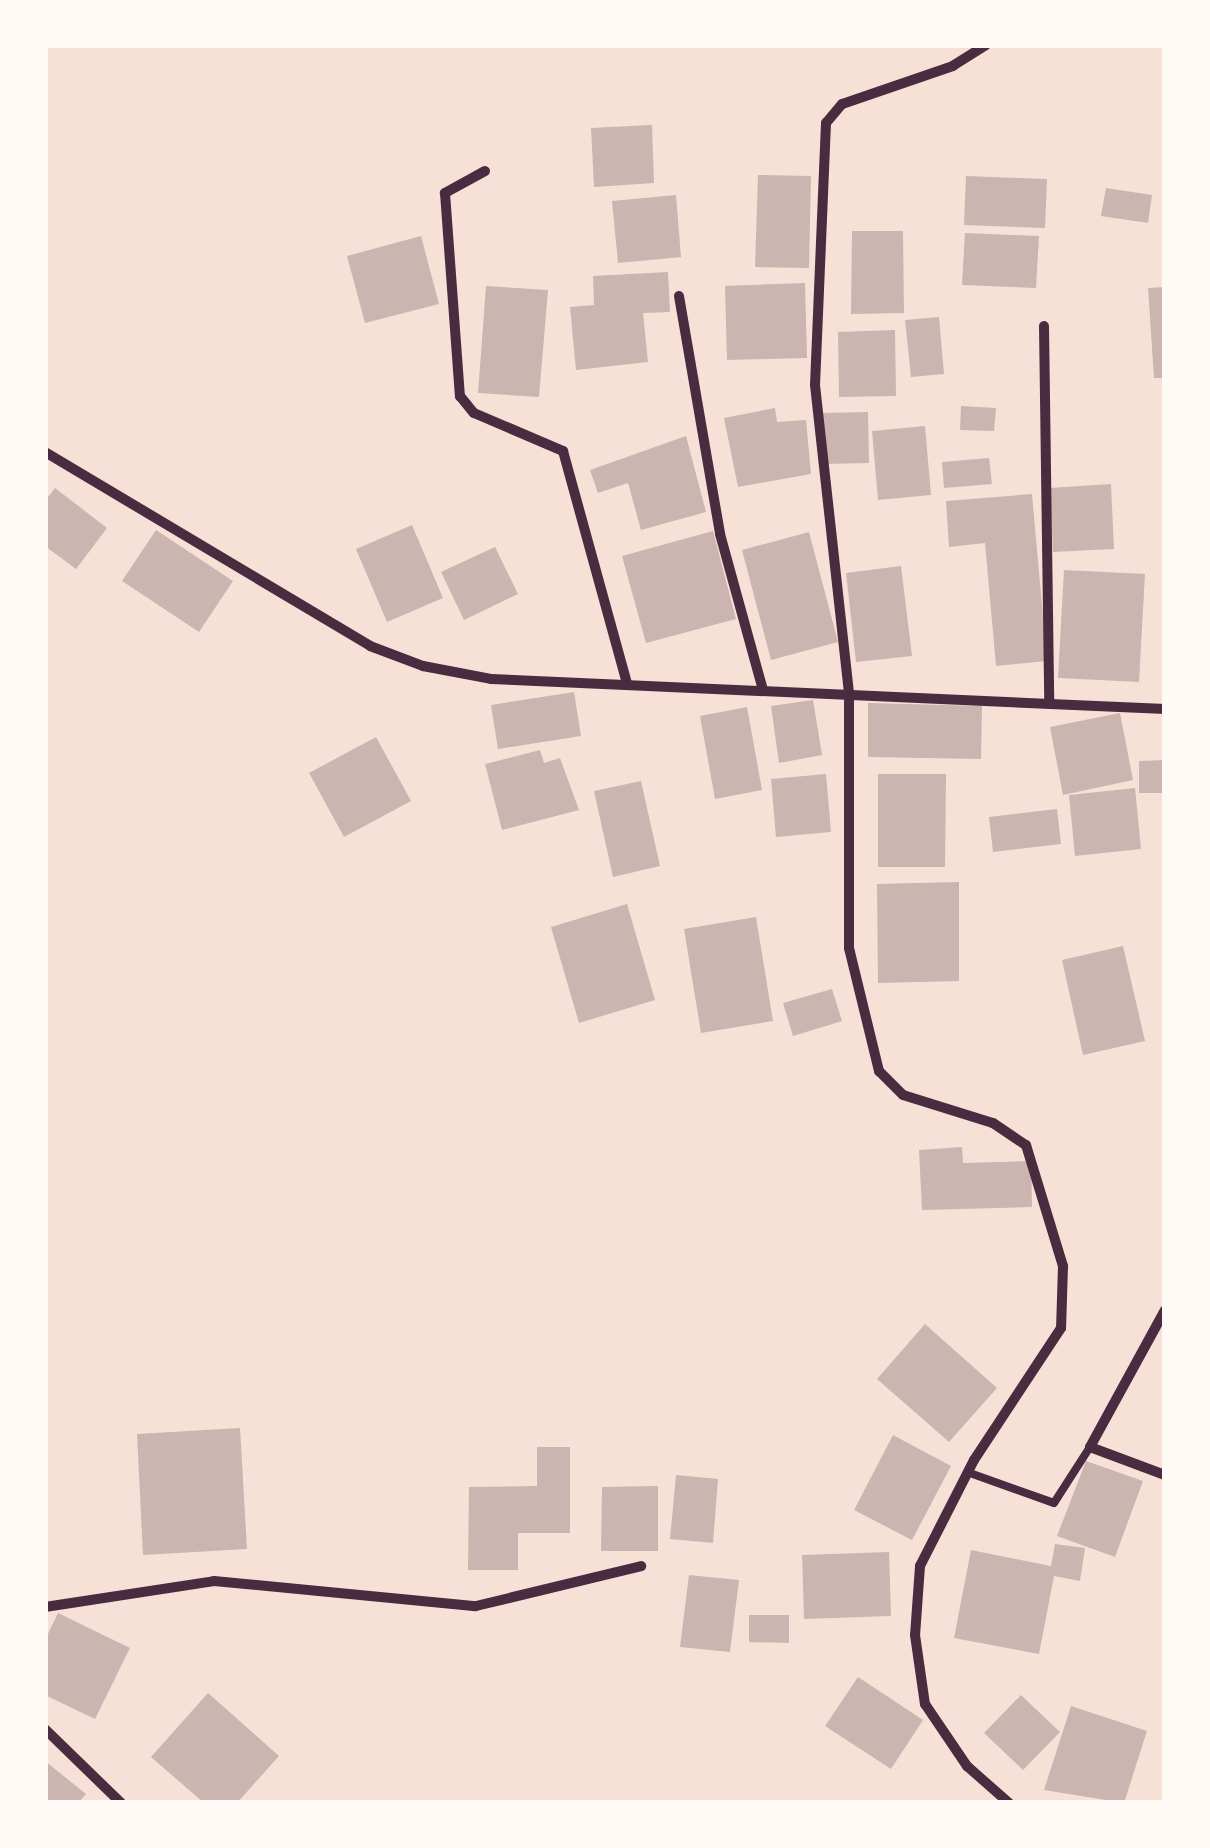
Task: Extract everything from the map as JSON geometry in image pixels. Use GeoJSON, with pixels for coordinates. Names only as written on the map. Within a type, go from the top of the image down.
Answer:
{"type":"FeatureCollection","features":[{"type":"Feature","properties":{"kind":"street"},"geometry":{"type":"LineString","coordinates":[[986,45],[953,66],[842,104],[819,150],[815,385],[848,693],[849,948],[880,1071],[903,1095],[992,1124],[1026,1145],[1062,1266],[1061,1328],[968,1472],[920,1566],[915,1635],[925,1704],[967,1766],[1009,1803]]}},
{"type":"Feature","properties":{"kind":"street"},"geometry":{"type":"LineString","coordinates":[[486,171],[445,193],[460,396],[474,413],[563,452],[627,683]]}},
{"type":"Feature","properties":{"kind":"street"},"geometry":{"type":"LineString","coordinates":[[679,296],[720,534],[764,690]]}},
{"type":"Feature","properties":{"kind":"street"},"geometry":{"type":"LineString","coordinates":[[1044,326],[1049,704]]}},
{"type":"Feature","properties":{"kind":"street"},"geometry":{"type":"LineString","coordinates":[[45,452],[370,646],[491,678],[1165,709]]}},
{"type":"Feature","properties":{"kind":"street"},"geometry":{"type":"LineString","coordinates":[[1165,1310],[1090,1447],[1165,1475]]}},
{"type":"Feature","properties":{"kind":"street"},"geometry":{"type":"LineString","coordinates":[[45,1608],[214,1581],[476,1606],[641,1566]]}},
{"type":"Feature","properties":{"kind":"street"},"geometry":{"type":"LineString","coordinates":[[45,1728],[121,1803]]}},
{"type":"Feature","properties":{"kind":"lane"},"geometry":{"type":"LineString","coordinates":[[968,1472],[1054,1503],[1090,1447]]}},
{"type":"Feature","properties":{"kind":"building"},"geometry":{"type":"Polygon","coordinates":[[[652,125],[654,183],[594,187],[591,128],[652,125]]]}},
{"type":"Feature","properties":{"kind":"building"},"geometry":{"type":"Polygon","coordinates":[[[758,175],[811,176],[809,268],[755,267],[758,175]]]}},
{"type":"Feature","properties":{"kind":"building"},"geometry":{"type":"Polygon","coordinates":[[[966,176],[1047,179],[1045,228],[964,225],[966,176]]]}},
{"type":"Feature","properties":{"kind":"building"},"geometry":{"type":"Polygon","coordinates":[[[1106,188],[1152,195],[1148,223],[1101,216],[1106,188]]]}},
{"type":"Feature","properties":{"kind":"building"},"geometry":{"type":"Polygon","coordinates":[[[676,195],[681,257],[618,263],[612,201],[676,195]]]}},
{"type":"Feature","properties":{"kind":"building"},"geometry":{"type":"Polygon","coordinates":[[[852,231],[903,231],[904,313],[851,314],[852,231]]]}},
{"type":"Feature","properties":{"kind":"building"},"geometry":{"type":"Polygon","coordinates":[[[965,233],[1039,236],[1036,288],[962,285],[965,233]]]}},
{"type":"Feature","properties":{"kind":"building"},"geometry":{"type":"Polygon","coordinates":[[[421,236],[439,304],[365,323],[347,256],[421,236]]]}},
{"type":"Feature","properties":{"kind":"building"},"geometry":{"type":"Polygon","coordinates":[[[668,272],[670,312],[643,313],[648,362],[576,370],[570,307],[594,305],[593,276],[668,272]]]}},
{"type":"Feature","properties":{"kind":"building"},"geometry":{"type":"Polygon","coordinates":[[[805,283],[807,358],[727,360],[725,286],[805,283]]]}},
{"type":"Feature","properties":{"kind":"building"},"geometry":{"type":"Polygon","coordinates":[[[486,286],[548,290],[539,397],[478,393],[486,286]]]}},
{"type":"Feature","properties":{"kind":"building"},"geometry":{"type":"Polygon","coordinates":[[[1165,287],[1165,378],[1154,378],[1148,288],[1165,287]]]}},
{"type":"Feature","properties":{"kind":"building"},"geometry":{"type":"Polygon","coordinates":[[[939,317],[944,374],[911,377],[905,320],[939,317]]]}},
{"type":"Feature","properties":{"kind":"building"},"geometry":{"type":"Polygon","coordinates":[[[895,330],[896,396],[839,397],[838,332],[895,330]]]}},
{"type":"Feature","properties":{"kind":"building"},"geometry":{"type":"Polygon","coordinates":[[[961,406],[996,408],[994,431],[960,430],[961,406]]]}},
{"type":"Feature","properties":{"kind":"building"},"geometry":{"type":"Polygon","coordinates":[[[775,408],[777,422],[806,420],[811,474],[738,487],[724,418],[775,408]]]}},
{"type":"Feature","properties":{"kind":"building"},"geometry":{"type":"Polygon","coordinates":[[[868,412],[869,463],[823,464],[823,413],[868,412]]]}},
{"type":"Feature","properties":{"kind":"building"},"geometry":{"type":"Polygon","coordinates":[[[925,426],[931,495],[878,500],[872,431],[925,426]]]}},
{"type":"Feature","properties":{"kind":"building"},"geometry":{"type":"Polygon","coordinates":[[[686,436],[706,512],[641,530],[628,483],[598,493],[590,470],[686,436]]]}},
{"type":"Feature","properties":{"kind":"building"},"geometry":{"type":"Polygon","coordinates":[[[989,458],[992,484],[944,488],[942,462],[989,458]]]}},
{"type":"Feature","properties":{"kind":"building"},"geometry":{"type":"Polygon","coordinates":[[[1111,484],[1114,549],[1053,552],[1050,488],[1111,484]]]}},
{"type":"Feature","properties":{"kind":"building"},"geometry":{"type":"Polygon","coordinates":[[[55,488],[107,528],[76,569],[45,546],[45,501],[55,488]]]}},
{"type":"Feature","properties":{"kind":"building"},"geometry":{"type":"Polygon","coordinates":[[[1032,494],[1047,661],[996,666],[985,543],[949,547],[946,501],[1032,494]]]}},
{"type":"Feature","properties":{"kind":"building"},"geometry":{"type":"Polygon","coordinates":[[[412,525],[443,598],[387,622],[356,549],[412,525]]]}},
{"type":"Feature","properties":{"kind":"building"},"geometry":{"type":"Polygon","coordinates":[[[156,530],[233,581],[199,632],[122,581],[156,530]]]}},
{"type":"Feature","properties":{"kind":"building"},"geometry":{"type":"Polygon","coordinates":[[[713,531],[736,619],[646,643],[622,556],[713,531]]]}},
{"type":"Feature","properties":{"kind":"building"},"geometry":{"type":"Polygon","coordinates":[[[809,532],[838,642],[771,660],[742,550],[809,532]]]}},
{"type":"Feature","properties":{"kind":"building"},"geometry":{"type":"Polygon","coordinates":[[[495,547],[518,594],[464,620],[441,572],[495,547]]]}},
{"type":"Feature","properties":{"kind":"building"},"geometry":{"type":"Polygon","coordinates":[[[901,566],[912,656],[856,662],[846,573],[901,566]]]}},
{"type":"Feature","properties":{"kind":"building"},"geometry":{"type":"Polygon","coordinates":[[[1064,570],[1145,574],[1139,682],[1058,678],[1064,570]]]}},
{"type":"Feature","properties":{"kind":"building"},"geometry":{"type":"Polygon","coordinates":[[[574,692],[581,736],[498,749],[491,705],[574,692]]]}},
{"type":"Feature","properties":{"kind":"building"},"geometry":{"type":"Polygon","coordinates":[[[813,700],[822,755],[779,763],[771,706],[813,700]]]}},
{"type":"Feature","properties":{"kind":"building"},"geometry":{"type":"Polygon","coordinates":[[[868,703],[982,706],[981,759],[868,757],[868,703]]]}},
{"type":"Feature","properties":{"kind":"building"},"geometry":{"type":"Polygon","coordinates":[[[747,707],[762,790],[715,799],[700,716],[747,707]]]}},
{"type":"Feature","properties":{"kind":"building"},"geometry":{"type":"Polygon","coordinates":[[[1120,713],[1133,780],[1063,795],[1050,727],[1120,713]]]}},
{"type":"Feature","properties":{"kind":"building"},"geometry":{"type":"Polygon","coordinates":[[[376,737],[411,801],[344,837],[309,773],[376,737]]]}},
{"type":"Feature","properties":{"kind":"building"},"geometry":{"type":"Polygon","coordinates":[[[540,750],[544,763],[560,758],[579,810],[502,830],[485,764],[540,750]]]}},
{"type":"Feature","properties":{"kind":"building"},"geometry":{"type":"Polygon","coordinates":[[[1165,760],[1165,793],[1139,793],[1139,761],[1165,760]]]}},
{"type":"Feature","properties":{"kind":"building"},"geometry":{"type":"Polygon","coordinates":[[[826,774],[831,832],[776,837],[771,779],[826,774]]]}},
{"type":"Feature","properties":{"kind":"building"},"geometry":{"type":"Polygon","coordinates":[[[878,774],[946,774],[945,867],[878,867],[878,774]]]}},
{"type":"Feature","properties":{"kind":"building"},"geometry":{"type":"Polygon","coordinates":[[[641,781],[660,866],[613,877],[594,791],[641,781]]]}},
{"type":"Feature","properties":{"kind":"building"},"geometry":{"type":"Polygon","coordinates":[[[1135,788],[1141,849],[1075,856],[1069,795],[1135,788]]]}},
{"type":"Feature","properties":{"kind":"building"},"geometry":{"type":"Polygon","coordinates":[[[1057,809],[1061,844],[993,852],[989,817],[1057,809]]]}},
{"type":"Feature","properties":{"kind":"building"},"geometry":{"type":"Polygon","coordinates":[[[959,882],[959,981],[878,983],[877,884],[959,882]]]}},
{"type":"Feature","properties":{"kind":"building"},"geometry":{"type":"Polygon","coordinates":[[[627,904],[655,1000],[579,1023],[551,927],[627,904]]]}},
{"type":"Feature","properties":{"kind":"building"},"geometry":{"type":"Polygon","coordinates":[[[756,917],[773,1021],[701,1033],[684,929],[756,917]]]}},
{"type":"Feature","properties":{"kind":"building"},"geometry":{"type":"Polygon","coordinates":[[[1123,946],[1145,1041],[1083,1055],[1062,960],[1123,946]]]}},
{"type":"Feature","properties":{"kind":"building"},"geometry":{"type":"Polygon","coordinates":[[[832,989],[842,1021],[793,1036],[783,1003],[832,989]]]}},
{"type":"Feature","properties":{"kind":"building"},"geometry":{"type":"Polygon","coordinates":[[[962,1147],[963,1163],[1031,1161],[1032,1207],[922,1210],[919,1150],[962,1147]]]}},
{"type":"Feature","properties":{"kind":"building"},"geometry":{"type":"Polygon","coordinates":[[[925,1324],[997,1388],[949,1442],[877,1379],[925,1324]]]}},
{"type":"Feature","properties":{"kind":"building"},"geometry":{"type":"Polygon","coordinates":[[[240,1428],[247,1549],[143,1555],[137,1434],[240,1428]]]}},
{"type":"Feature","properties":{"kind":"building"},"geometry":{"type":"Polygon","coordinates":[[[893,1435],[951,1466],[912,1540],[854,1510],[893,1435]]]}},
{"type":"Feature","properties":{"kind":"building"},"geometry":{"type":"Polygon","coordinates":[[[537,1447],[570,1447],[570,1533],[518,1533],[518,1570],[468,1570],[469,1487],[537,1486],[537,1447]]]}},
{"type":"Feature","properties":{"kind":"building"},"geometry":{"type":"Polygon","coordinates":[[[1086,1461],[1143,1481],[1115,1557],[1057,1536],[1086,1461]]]}},
{"type":"Feature","properties":{"kind":"building"},"geometry":{"type":"Polygon","coordinates":[[[676,1475],[718,1479],[713,1543],[670,1539],[676,1475]]]}},
{"type":"Feature","properties":{"kind":"building"},"geometry":{"type":"Polygon","coordinates":[[[658,1486],[658,1551],[601,1551],[602,1487],[658,1486]]]}},
{"type":"Feature","properties":{"kind":"building"},"geometry":{"type":"Polygon","coordinates":[[[1055,1544],[1085,1548],[1080,1581],[1054,1576],[1039,1654],[954,1638],[971,1550],[1051,1566],[1055,1544]]]}},
{"type":"Feature","properties":{"kind":"building"},"geometry":{"type":"Polygon","coordinates":[[[889,1552],[891,1616],[804,1619],[802,1555],[889,1552]]]}},
{"type":"Feature","properties":{"kind":"building"},"geometry":{"type":"Polygon","coordinates":[[[689,1575],[739,1580],[730,1652],[680,1647],[689,1575]]]}},
{"type":"Feature","properties":{"kind":"building"},"geometry":{"type":"Polygon","coordinates":[[[58,1613],[130,1648],[95,1719],[45,1695],[45,1640],[58,1613]]]}},
{"type":"Feature","properties":{"kind":"building"},"geometry":{"type":"Polygon","coordinates":[[[749,1615],[789,1615],[789,1643],[749,1642],[749,1615]]]}},
{"type":"Feature","properties":{"kind":"building"},"geometry":{"type":"Polygon","coordinates":[[[858,1677],[923,1720],[891,1769],[825,1726],[858,1677]]]}},
{"type":"Feature","properties":{"kind":"building"},"geometry":{"type":"Polygon","coordinates":[[[208,1693],[279,1756],[237,1803],[204,1803],[151,1757],[208,1693]]]}},
{"type":"Feature","properties":{"kind":"building"},"geometry":{"type":"Polygon","coordinates":[[[1021,1695],[1060,1732],[1023,1770],[984,1733],[1021,1695]]]}},
{"type":"Feature","properties":{"kind":"building"},"geometry":{"type":"Polygon","coordinates":[[[1071,1706],[1147,1731],[1124,1803],[1044,1790],[1071,1706]]]}},
{"type":"Feature","properties":{"kind":"building"},"geometry":{"type":"Polygon","coordinates":[[[45,1761],[86,1794],[78,1803],[45,1803],[45,1761]]]}}]}
